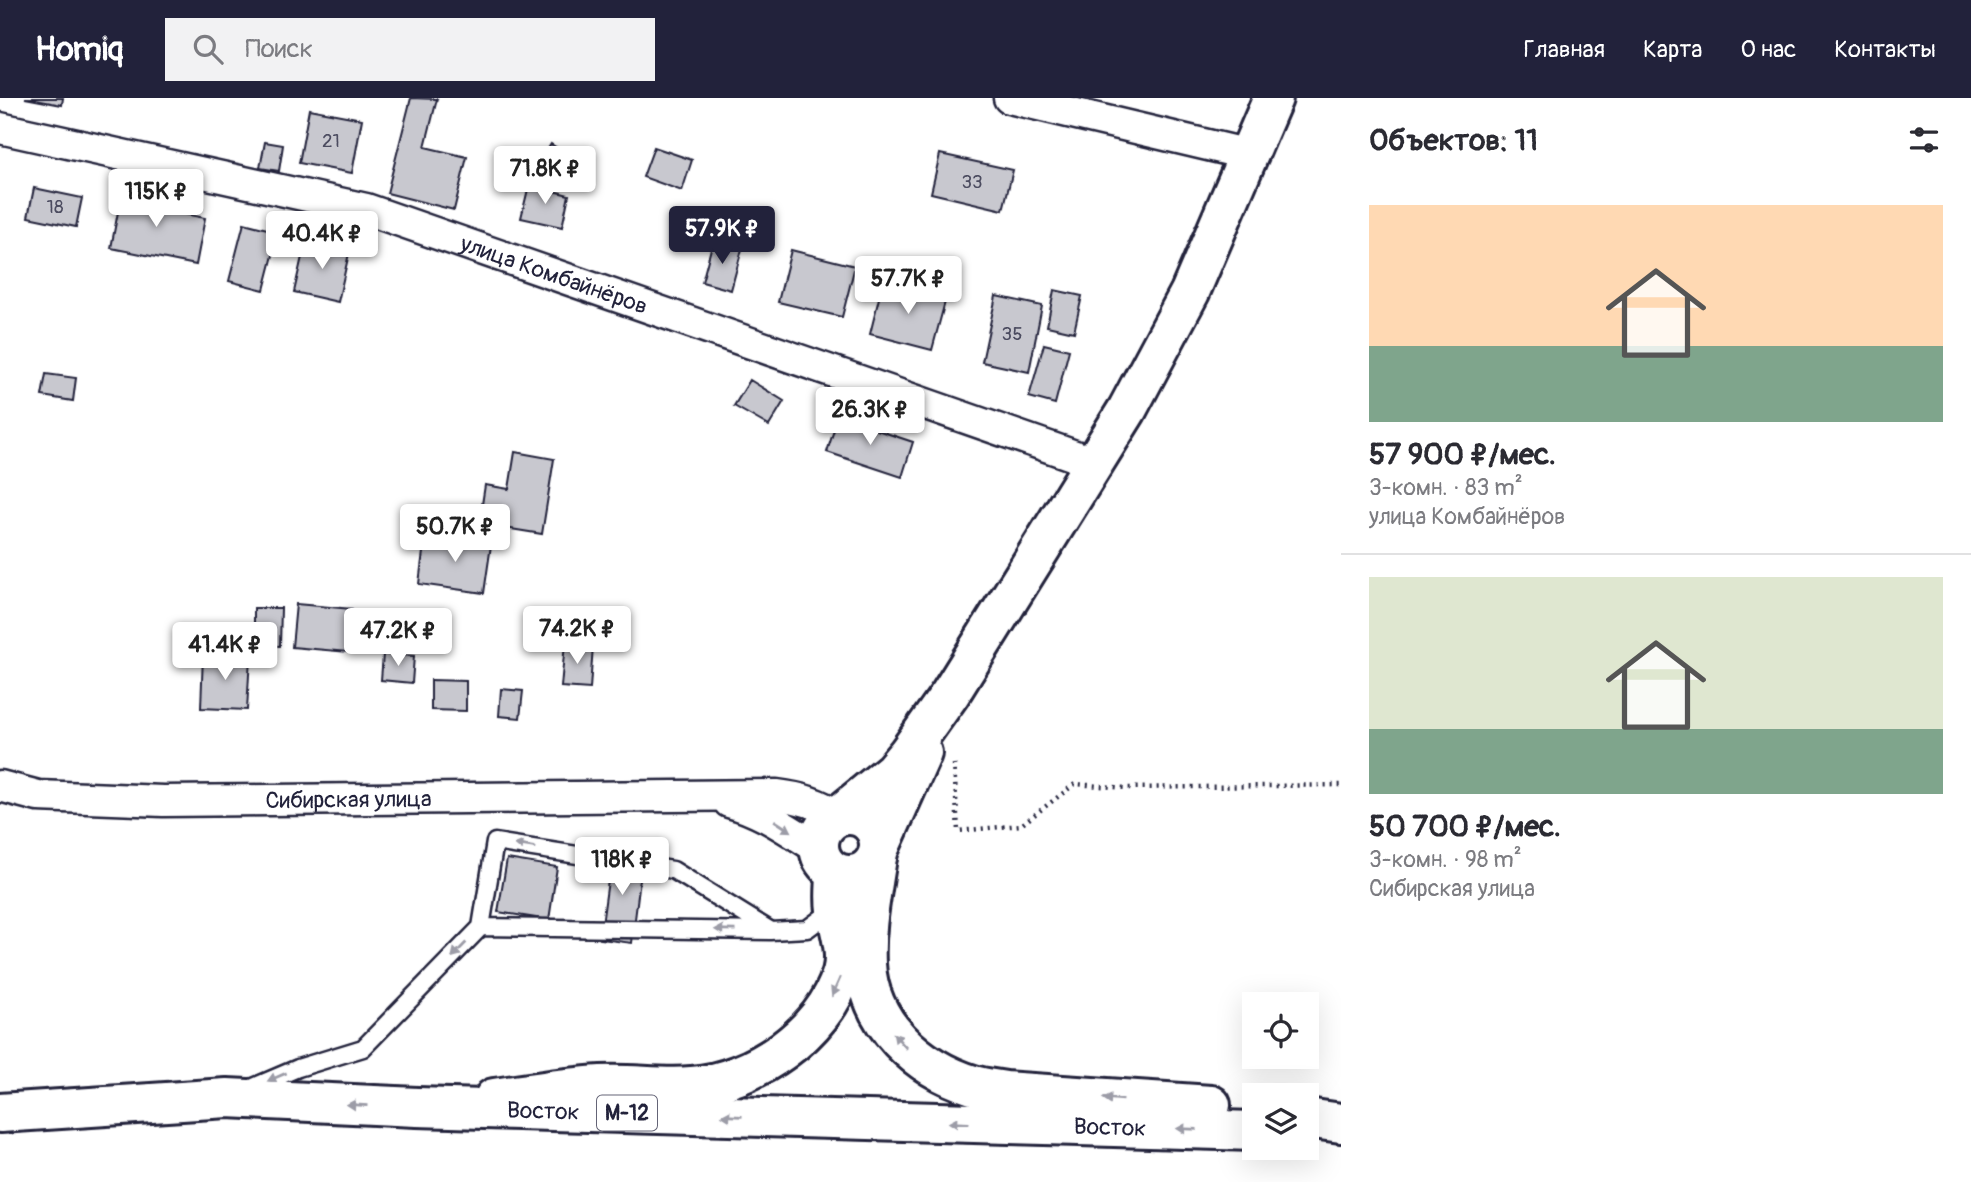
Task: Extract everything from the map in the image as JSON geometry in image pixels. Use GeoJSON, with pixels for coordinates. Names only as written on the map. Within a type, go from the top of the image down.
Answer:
{"type":"FeatureCollection","features":[{"type":"Feature","properties":{"kind":"main road"},"geometry":{"type":"LineString","coordinates":[[417,1107],[602,1084],[693,1086],[717,1082],[754,1069],[772,1058],[807,1029],[823,1011],[843,971],[844,953],[830,876],[819,839],[823,830],[829,822],[893,771],[908,753],[950,694],[1095,463],[1191,292],[1273,98]]}},
{"type":"Feature","properties":{"kind":"main road"},"geometry":{"type":"LineString","coordinates":[[830,876],[855,874],[872,865],[907,782],[950,694]]}},
{"type":"Feature","properties":{"kind":"main road"},"geometry":{"type":"LineString","coordinates":[[838,816],[848,814],[867,820],[878,837],[868,913],[866,966],[870,990],[881,1014],[910,1052],[953,1077],[975,1086],[1005,1091],[1242,1108]]}},
{"type":"Feature","properties":{"kind":"main road","name":"Восток"},"geometry":{"type":"LineString","coordinates":[[0,1113],[228,1098],[417,1107],[1242,1131]]}},
{"type":"Feature","properties":{"kind":"main road"},"geometry":{"type":"LineString","coordinates":[[1319,1120],[1341,1123]]}},
{"type":"Feature","properties":{"kind":"main road"},"geometry":{"type":"LineString","coordinates":[[1319,1133],[1341,1134]]}},
{"type":"Feature","properties":{"kind":"street"},"geometry":{"type":"LineString","coordinates":[[1009,98],[1250,155]]}},
{"type":"Feature","properties":{"kind":"street","name":"улица Комбайнёров"},"geometry":{"type":"LineString","coordinates":[[0,128],[366,209],[1095,463]]}},
{"type":"Feature","properties":{"kind":"street","name":"Сибирская улица"},"geometry":{"type":"LineString","coordinates":[[0,786],[37,796],[163,801],[745,795],[795,798],[822,806],[838,816]]}},
{"type":"Feature","properties":{"kind":"street"},"geometry":{"type":"LineString","coordinates":[[0,802],[37,796]]}},
{"type":"Feature","properties":{"kind":"street","name":"Сибирская улица"},"geometry":{"type":"LineString","coordinates":[[698,796],[744,806],[773,820],[830,876]]}},
{"type":"Feature","properties":{"kind":"lane"},"geometry":{"type":"LineString","coordinates":[[228,1098],[298,1068],[363,1048],[481,927],[495,842],[673,870],[770,930]]}},
{"type":"Feature","properties":{"kind":"lane"},"geometry":{"type":"LineString","coordinates":[[481,927],[807,929],[830,876]]}},
{"type":"Feature","properties":{"kind":"path"},"geometry":{"type":"LineString","coordinates":[[954,762],[958,831],[1021,825],[1075,784],[1126,788],[1341,785]]}},
{"type":"Feature","properties":{"kind":"building"},"geometry":{"type":"Polygon","coordinates":[[[25,98],[63,98],[62,105],[25,98]]]}},
{"type":"Feature","properties":{"kind":"building"},"geometry":{"type":"Polygon","coordinates":[[[411,98],[437,99],[425,147],[467,157],[454,210],[387,193],[411,98]]]}},
{"type":"Feature","properties":{"kind":"building"},"geometry":{"type":"Polygon","coordinates":[[[309,109],[362,119],[352,173],[299,163],[309,109]]]}},
{"type":"Feature","properties":{"kind":"building"},"geometry":{"type":"Polygon","coordinates":[[[265,142],[283,145],[279,171],[260,168],[265,142]]]}},
{"type":"Feature","properties":{"kind":"building"},"geometry":{"type":"Polygon","coordinates":[[[551,144],[576,160],[560,184],[536,168],[551,144]]]}},
{"type":"Feature","properties":{"kind":"building"},"geometry":{"type":"Polygon","coordinates":[[[654,147],[692,160],[682,191],[643,177],[654,147]]]}},
{"type":"Feature","properties":{"kind":"building"},"geometry":{"type":"Polygon","coordinates":[[[940,154],[1013,170],[1003,210],[931,193],[940,154]]]}},
{"type":"Feature","properties":{"kind":"building"},"geometry":{"type":"Polygon","coordinates":[[[529,185],[569,195],[562,227],[521,218],[529,185]]]}},
{"type":"Feature","properties":{"kind":"building"},"geometry":{"type":"Polygon","coordinates":[[[123,186],[158,193],[155,208],[205,218],[196,265],[111,248],[123,186]]]}},
{"type":"Feature","properties":{"kind":"building"},"geometry":{"type":"Polygon","coordinates":[[[34,188],[82,198],[76,227],[28,217],[34,188]]]}},
{"type":"Feature","properties":{"kind":"building"},"geometry":{"type":"Polygon","coordinates":[[[244,223],[279,232],[264,290],[229,281],[244,223]]]}},
{"type":"Feature","properties":{"kind":"building"},"geometry":{"type":"Polygon","coordinates":[[[306,239],[350,249],[338,302],[294,292],[306,239]]]}},
{"type":"Feature","properties":{"kind":"building"},"geometry":{"type":"Polygon","coordinates":[[[713,241],[742,249],[731,290],[702,282],[713,241]]]}},
{"type":"Feature","properties":{"kind":"building"},"geometry":{"type":"Polygon","coordinates":[[[791,250],[855,266],[842,317],[778,302],[791,250]]]}},
{"type":"Feature","properties":{"kind":"building"},"geometry":{"type":"Polygon","coordinates":[[[883,282],[946,298],[932,350],[870,334],[883,282]]]}},
{"type":"Feature","properties":{"kind":"building"},"geometry":{"type":"Polygon","coordinates":[[[1054,290],[1082,296],[1074,332],[1047,326],[1054,290]]]}},
{"type":"Feature","properties":{"kind":"building"},"geometry":{"type":"Polygon","coordinates":[[[996,296],[1042,306],[1029,372],[982,362],[996,296]]]}},
{"type":"Feature","properties":{"kind":"building"},"geometry":{"type":"Polygon","coordinates":[[[1044,344],[1069,350],[1055,404],[1029,397],[1044,344]]]}},
{"type":"Feature","properties":{"kind":"building"},"geometry":{"type":"Polygon","coordinates":[[[46,374],[76,378],[73,401],[42,396],[46,374]]]}},
{"type":"Feature","properties":{"kind":"building"},"geometry":{"type":"Polygon","coordinates":[[[750,380],[784,401],[769,426],[734,406],[750,380]]]}},
{"type":"Feature","properties":{"kind":"building"},"geometry":{"type":"Polygon","coordinates":[[[838,417],[913,442],[902,477],[827,452],[838,417]]]}},
{"type":"Feature","properties":{"kind":"building"},"geometry":{"type":"Polygon","coordinates":[[[515,452],[554,459],[542,534],[479,524],[485,485],[509,489],[515,452]]]}},
{"type":"Feature","properties":{"kind":"building"},"geometry":{"type":"Polygon","coordinates":[[[425,536],[491,545],[484,593],[419,584],[425,536]]]}},
{"type":"Feature","properties":{"kind":"building"},"geometry":{"type":"Polygon","coordinates":[[[296,604],[352,609],[348,652],[292,647],[296,604]]]}},
{"type":"Feature","properties":{"kind":"building"},"geometry":{"type":"Polygon","coordinates":[[[254,608],[281,608],[280,646],[254,645],[254,608]]]}},
{"type":"Feature","properties":{"kind":"building"},"geometry":{"type":"Polygon","coordinates":[[[565,643],[593,645],[590,689],[561,687],[565,643]]]}},
{"type":"Feature","properties":{"kind":"building"},"geometry":{"type":"Polygon","coordinates":[[[383,654],[414,656],[412,683],[381,680],[383,654]]]}},
{"type":"Feature","properties":{"kind":"building"},"geometry":{"type":"Polygon","coordinates":[[[203,655],[250,657],[247,710],[201,708],[203,655]]]}},
{"type":"Feature","properties":{"kind":"building"},"geometry":{"type":"Polygon","coordinates":[[[431,680],[466,681],[466,711],[431,710],[431,680]]]}},
{"type":"Feature","properties":{"kind":"building"},"geometry":{"type":"Polygon","coordinates":[[[501,689],[523,691],[520,718],[499,716],[501,689]]]}},
{"type":"Feature","properties":{"kind":"building"},"geometry":{"type":"Polygon","coordinates":[[[612,851],[643,855],[632,943],[600,939],[612,851]]]}},
{"type":"Feature","properties":{"kind":"building"},"geometry":{"type":"Polygon","coordinates":[[[507,859],[557,867],[549,920],[498,912],[507,859]]]}}]}
